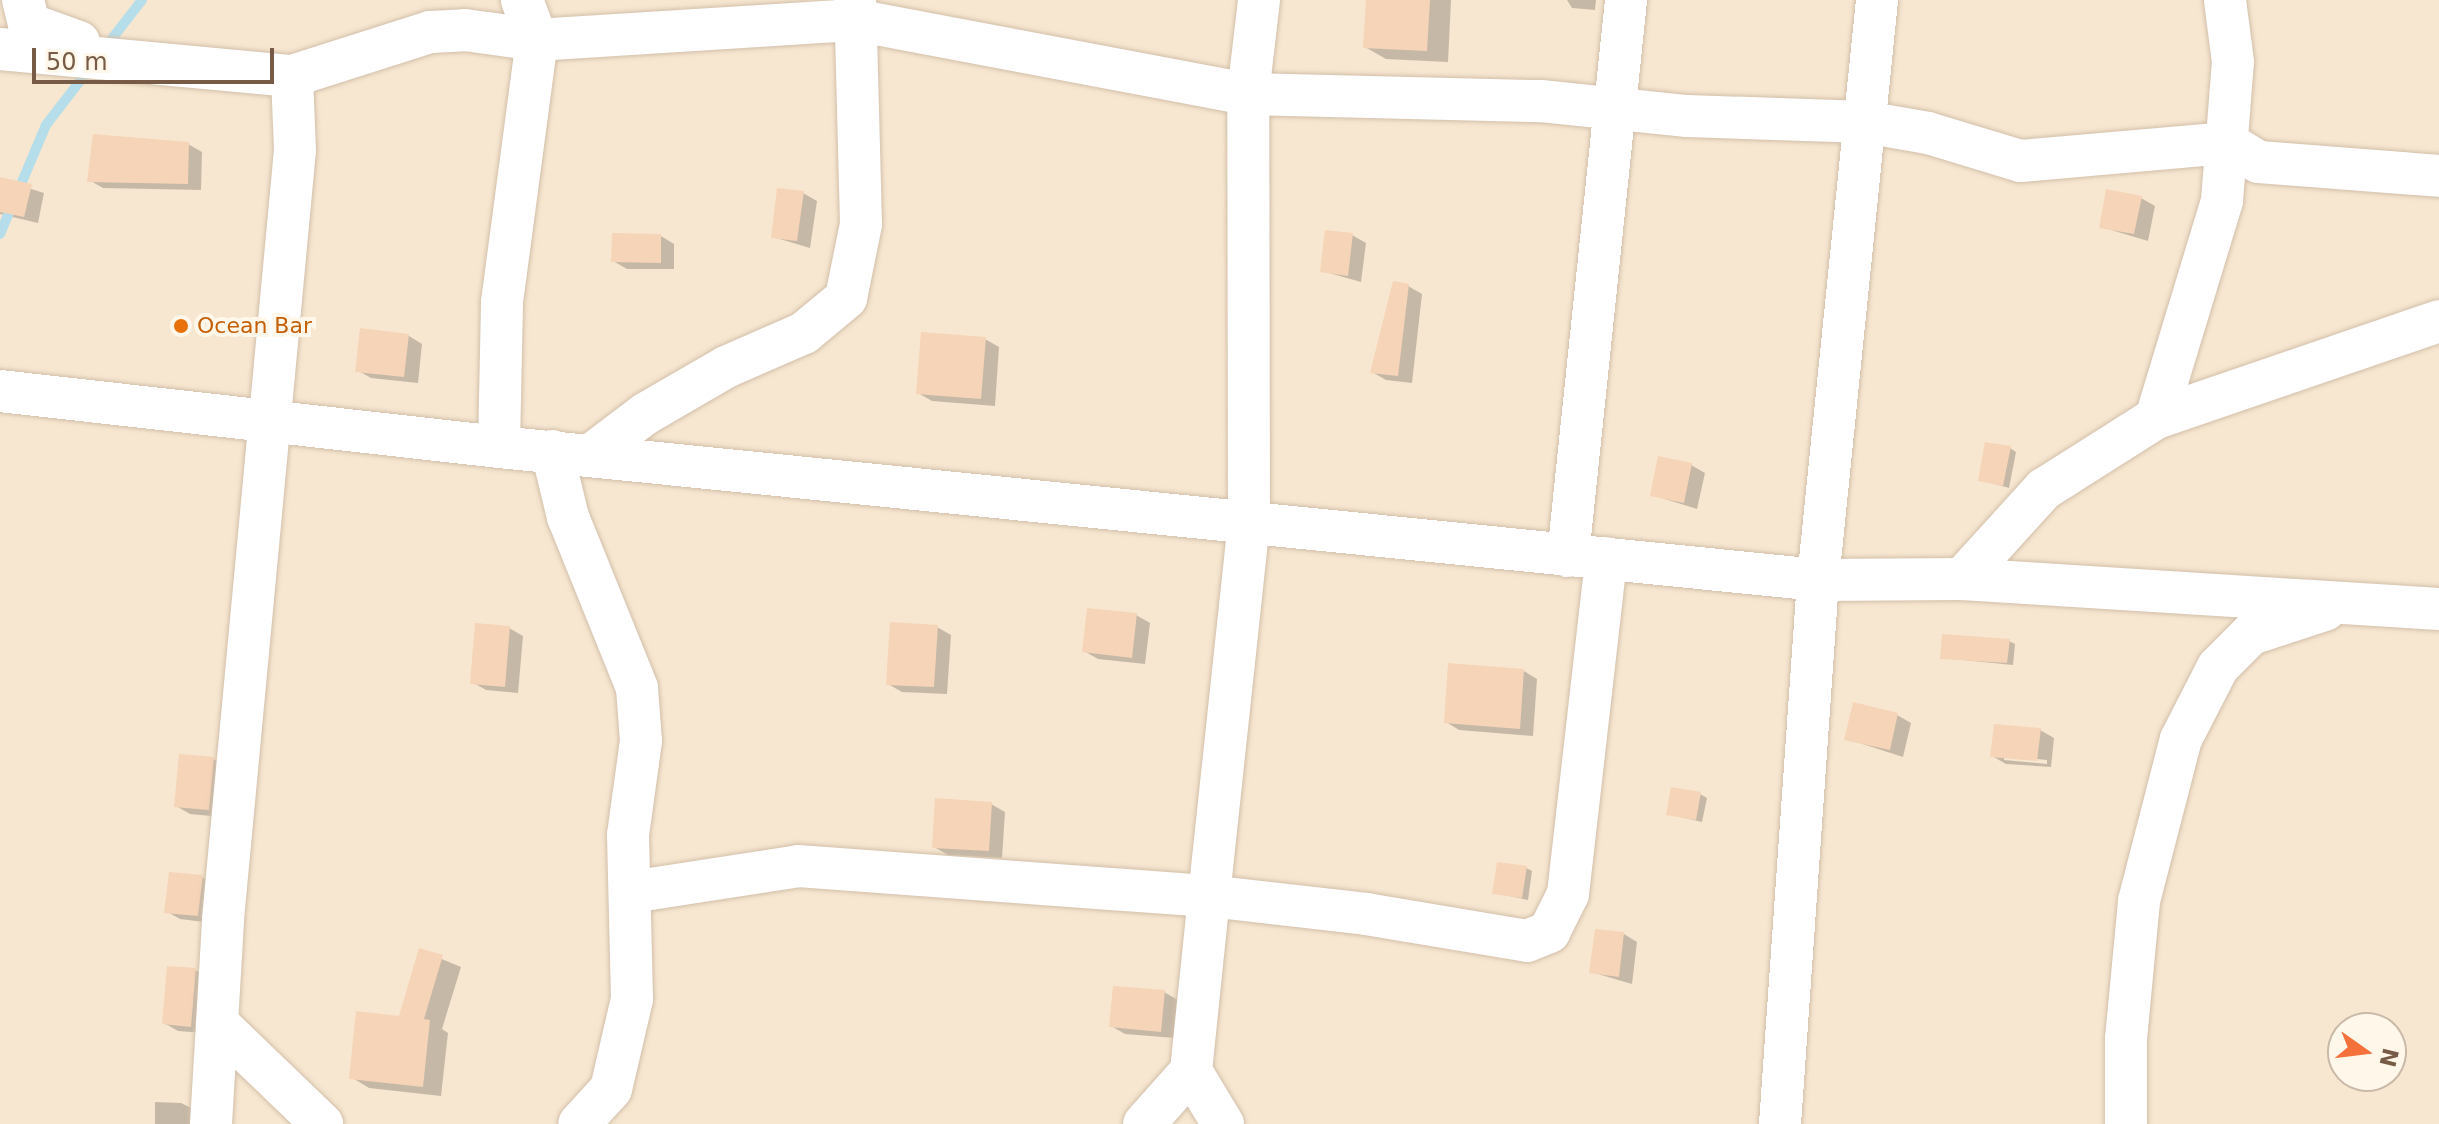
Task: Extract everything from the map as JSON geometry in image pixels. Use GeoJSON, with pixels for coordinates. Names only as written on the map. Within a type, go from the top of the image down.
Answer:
{"type":"FeatureCollection","features":[{"type":"Feature","properties":{"kind":"street"},"geometry":{"type":"LineString","coordinates":[[23,0],[29,24],[76,39],[85,46],[84,58]]}},
{"type":"Feature","properties":{"kind":"street"},"geometry":{"type":"LineString","coordinates":[[499,447],[502,302],[537,40],[522,0]]}},
{"type":"Feature","properties":{"kind":"street"},"geometry":{"type":"LineString","coordinates":[[1144,1124],[1191,1071],[1249,523],[1248,94],[1259,0]]}},
{"type":"Feature","properties":{"kind":"street"},"geometry":{"type":"LineString","coordinates":[[631,892],[798,866],[1209,896],[1366,914],[1527,941],[1549,932],[1568,894],[1611,110],[1626,0]]}},
{"type":"Feature","properties":{"kind":"street"},"geometry":{"type":"LineString","coordinates":[[1780,1124],[1818,580],[1877,0]]}},
{"type":"Feature","properties":{"kind":"street"},"geometry":{"type":"LineString","coordinates":[[2156,418],[2222,201],[2233,62],[2225,0]]}},
{"type":"Feature","properties":{"kind":"street"},"geometry":{"type":"LineString","coordinates":[[0,49],[292,76],[430,32],[465,30],[537,40],[855,10],[1248,94],[1541,101],[1611,110],[1865,122],[1928,133],[2021,161],[2228,143],[2259,162],[2439,176]]}},
{"type":"Feature","properties":{"kind":"street"},"geometry":{"type":"LineString","coordinates":[[572,453],[726,367],[804,333],[846,298],[861,224],[855,10]]}},
{"type":"Feature","properties":{"kind":"street"},"geometry":{"type":"LineString","coordinates":[[211,1124],[223,919],[272,424],[295,150],[292,76]]}},
{"type":"Feature","properties":{"kind":"street"},"geometry":{"type":"LineString","coordinates":[[1962,579],[2044,489],[2156,418],[2439,321]]}},
{"type":"Feature","properties":{"kind":"street"},"geometry":{"type":"LineString","coordinates":[[0,391],[272,424],[1818,580],[1962,579],[2439,609]]}},
{"type":"Feature","properties":{"kind":"street"},"geometry":{"type":"LineString","coordinates":[[572,453],[568,517],[637,688],[641,741],[628,835],[632,999],[620,1061],[611,1089],[579,1124]]}},
{"type":"Feature","properties":{"kind":"street"},"geometry":{"type":"LineString","coordinates":[[2126,1124],[2126,1039],[2139,901],[2181,739],[2218,667],[2251,634],[2349,602]]}},
{"type":"Feature","properties":{"kind":"street"},"geometry":{"type":"LineString","coordinates":[[217,1023],[322,1124]]}},
{"type":"Feature","properties":{"kind":"street"},"geometry":{"type":"LineString","coordinates":[[1191,1071],[1223,1124]]}},
{"type":"Feature","properties":{"kind":"shaded area"},"geometry":{"type":"Polygon","coordinates":[[[0,0],[2439,0],[2439,1124],[0,1124],[0,0]]]}},
{"type":"Feature","properties":{"kind":"building"},"geometry":{"type":"Polygon","coordinates":[[[1366,0],[1430,0],[1427,51],[1363,48],[1366,0]]]}},
{"type":"Feature","properties":{"kind":"building"},"geometry":{"type":"Polygon","coordinates":[[[93,134],[189,142],[188,184],[87,182],[93,134]]]}},
{"type":"Feature","properties":{"kind":"building"},"geometry":{"type":"Polygon","coordinates":[[[0,177],[32,184],[24,217],[0,212],[0,177]]]}},
{"type":"Feature","properties":{"kind":"building"},"geometry":{"type":"Polygon","coordinates":[[[777,188],[804,191],[797,241],[771,238],[777,188]]]}},
{"type":"Feature","properties":{"kind":"building"},"geometry":{"type":"Polygon","coordinates":[[[2106,189],[2142,196],[2134,234],[2099,228],[2106,189]]]}},
{"type":"Feature","properties":{"kind":"building"},"geometry":{"type":"Polygon","coordinates":[[[1325,230],[1353,233],[1348,276],[1320,272],[1325,230]]]}},
{"type":"Feature","properties":{"kind":"building"},"geometry":{"type":"Polygon","coordinates":[[[612,233],[661,234],[661,263],[611,262],[612,233]]]}},
{"type":"Feature","properties":{"kind":"building"},"geometry":{"type":"Polygon","coordinates":[[[1393,281],[1409,284],[1398,376],[1370,373],[1393,281]]]}},
{"type":"Feature","properties":{"kind":"building"},"geometry":{"type":"Polygon","coordinates":[[[360,328],[409,334],[404,377],[355,372],[360,328]]]}},
{"type":"Feature","properties":{"kind":"building"},"geometry":{"type":"Polygon","coordinates":[[[921,332],[986,337],[981,399],[916,394],[921,332]]]}},
{"type":"Feature","properties":{"kind":"building"},"geometry":{"type":"Polygon","coordinates":[[[1985,442],[2011,446],[2003,486],[1978,481],[1985,442]]]}},
{"type":"Feature","properties":{"kind":"building"},"geometry":{"type":"Polygon","coordinates":[[[1658,456],[1692,463],[1684,503],[1650,496],[1658,456]]]}},
{"type":"Feature","properties":{"kind":"building"},"geometry":{"type":"Polygon","coordinates":[[[1087,608],[1137,613],[1132,658],[1082,652],[1087,608]]]}},
{"type":"Feature","properties":{"kind":"building"},"geometry":{"type":"Polygon","coordinates":[[[890,622],[938,625],[934,687],[886,685],[890,622]]]}},
{"type":"Feature","properties":{"kind":"building"},"geometry":{"type":"Polygon","coordinates":[[[475,623],[510,626],[505,687],[470,684],[475,623]]]}},
{"type":"Feature","properties":{"kind":"building"},"geometry":{"type":"Polygon","coordinates":[[[1942,634],[2010,639],[2007,663],[1940,659],[1942,634]]]}},
{"type":"Feature","properties":{"kind":"building"},"geometry":{"type":"Polygon","coordinates":[[[1448,663],[1524,669],[1520,729],[1444,723],[1448,663]]]}},
{"type":"Feature","properties":{"kind":"building"},"geometry":{"type":"Polygon","coordinates":[[[1853,702],[1898,713],[1890,750],[1844,740],[1853,702]]]}},
{"type":"Feature","properties":{"kind":"building"},"geometry":{"type":"Polygon","coordinates":[[[1994,724],[2041,728],[2037,761],[1990,757],[1994,724]]]}},
{"type":"Feature","properties":{"kind":"building"},"geometry":{"type":"Polygon","coordinates":[[[179,754],[214,757],[209,810],[174,807],[179,754]]]}},
{"type":"Feature","properties":{"kind":"building"},"geometry":{"type":"Polygon","coordinates":[[[1671,787],[1701,792],[1696,820],[1666,815],[1671,787]]]}},
{"type":"Feature","properties":{"kind":"building"},"geometry":{"type":"Polygon","coordinates":[[[935,798],[992,802],[989,851],[932,848],[935,798]]]}},
{"type":"Feature","properties":{"kind":"building"},"geometry":{"type":"Polygon","coordinates":[[[1497,862],[1527,866],[1522,898],[1492,894],[1497,862]]]}},
{"type":"Feature","properties":{"kind":"building"},"geometry":{"type":"Polygon","coordinates":[[[169,872],[203,875],[198,916],[164,913],[169,872]]]}},
{"type":"Feature","properties":{"kind":"building"},"geometry":{"type":"Polygon","coordinates":[[[1595,929],[1624,932],[1619,977],[1589,973],[1595,929]]]}},
{"type":"Feature","properties":{"kind":"building"},"geometry":{"type":"Polygon","coordinates":[[[419,948],[443,955],[424,1019],[430,1020],[423,1087],[349,1079],[356,1011],[399,1016],[419,948]]]}},
{"type":"Feature","properties":{"kind":"building"},"geometry":{"type":"Polygon","coordinates":[[[167,966],[196,968],[191,1027],[162,1024],[167,966]]]}},
{"type":"Feature","properties":{"kind":"building"},"geometry":{"type":"Polygon","coordinates":[[[1113,986],[1165,990],[1161,1032],[1109,1027],[1113,986]]]}},
{"type":"Feature","properties":{"kind":"waterway"},"geometry":{"type":"LineString","coordinates":[[104,49],[142,0]]}},
{"type":"Feature","properties":{"kind":"waterway"},"geometry":{"type":"LineString","coordinates":[[0,234],[46,125],[90,68]]}},
{"type":"Feature","properties":{"kind":"place","name":"Ocean Bar"},"geometry":{"type":"Point","coordinates":[181,326]}}]}
